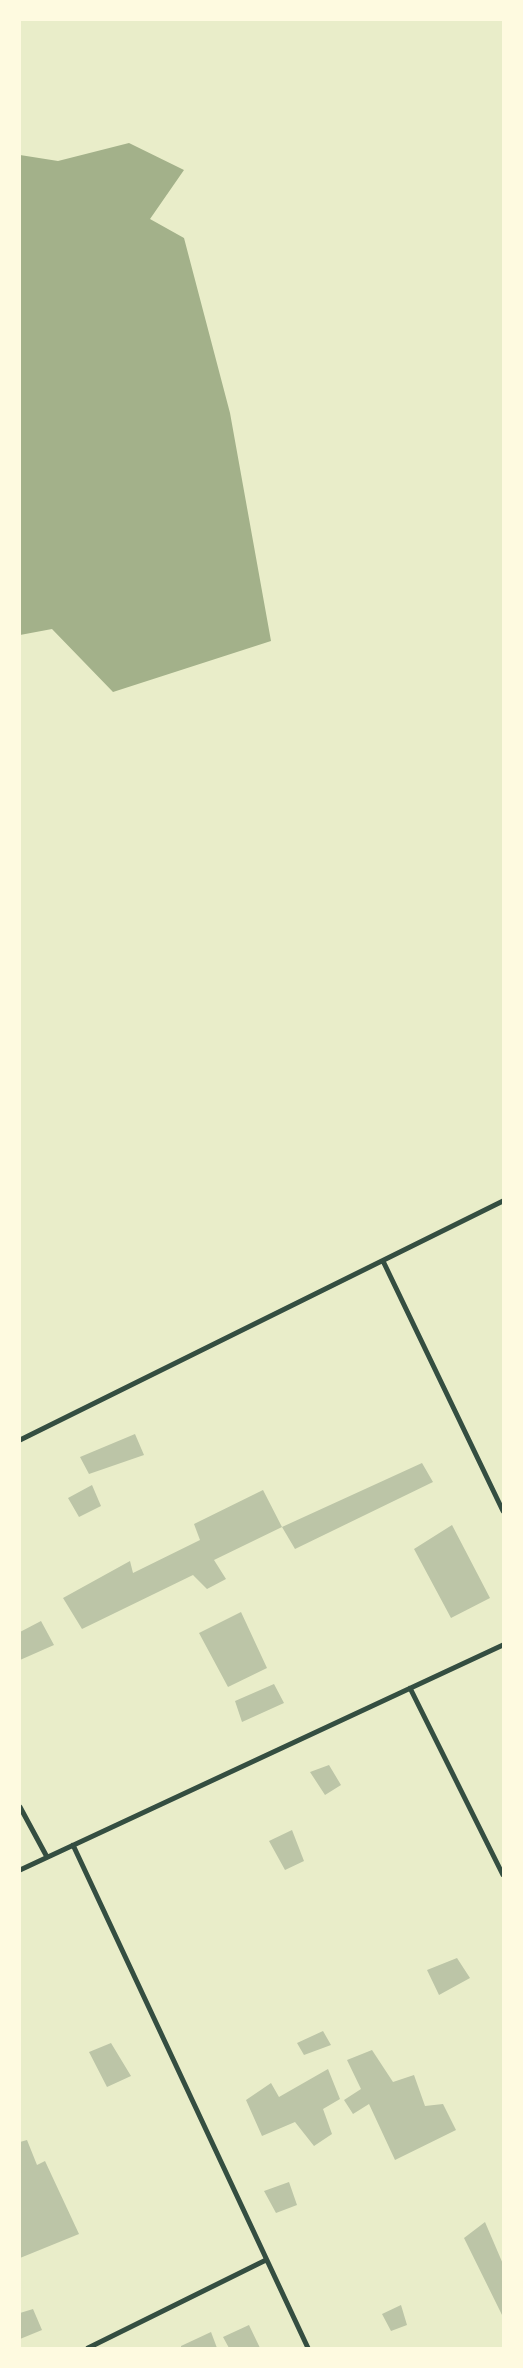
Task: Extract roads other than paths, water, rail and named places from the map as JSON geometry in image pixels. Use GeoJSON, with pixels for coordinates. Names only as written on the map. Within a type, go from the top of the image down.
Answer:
{"type":"FeatureCollection","features":[{"type":"Feature","properties":{"kind":"street"},"geometry":{"type":"LineString","coordinates":[[20,1440],[503,1201]]}},
{"type":"Feature","properties":{"kind":"street"},"geometry":{"type":"LineString","coordinates":[[383,1261],[503,1511]]}},
{"type":"Feature","properties":{"kind":"street"},"geometry":{"type":"LineString","coordinates":[[20,1870],[503,1645]]}},
{"type":"Feature","properties":{"kind":"street"},"geometry":{"type":"LineString","coordinates":[[410,1688],[503,1875]]}},
{"type":"Feature","properties":{"kind":"street"},"geometry":{"type":"LineString","coordinates":[[20,1807],[46,1858]]}},
{"type":"Feature","properties":{"kind":"street"},"geometry":{"type":"LineString","coordinates":[[73,1845],[308,2348]]}},
{"type":"Feature","properties":{"kind":"street"},"geometry":{"type":"LineString","coordinates":[[88,2348],[266,2260]]}}]}
